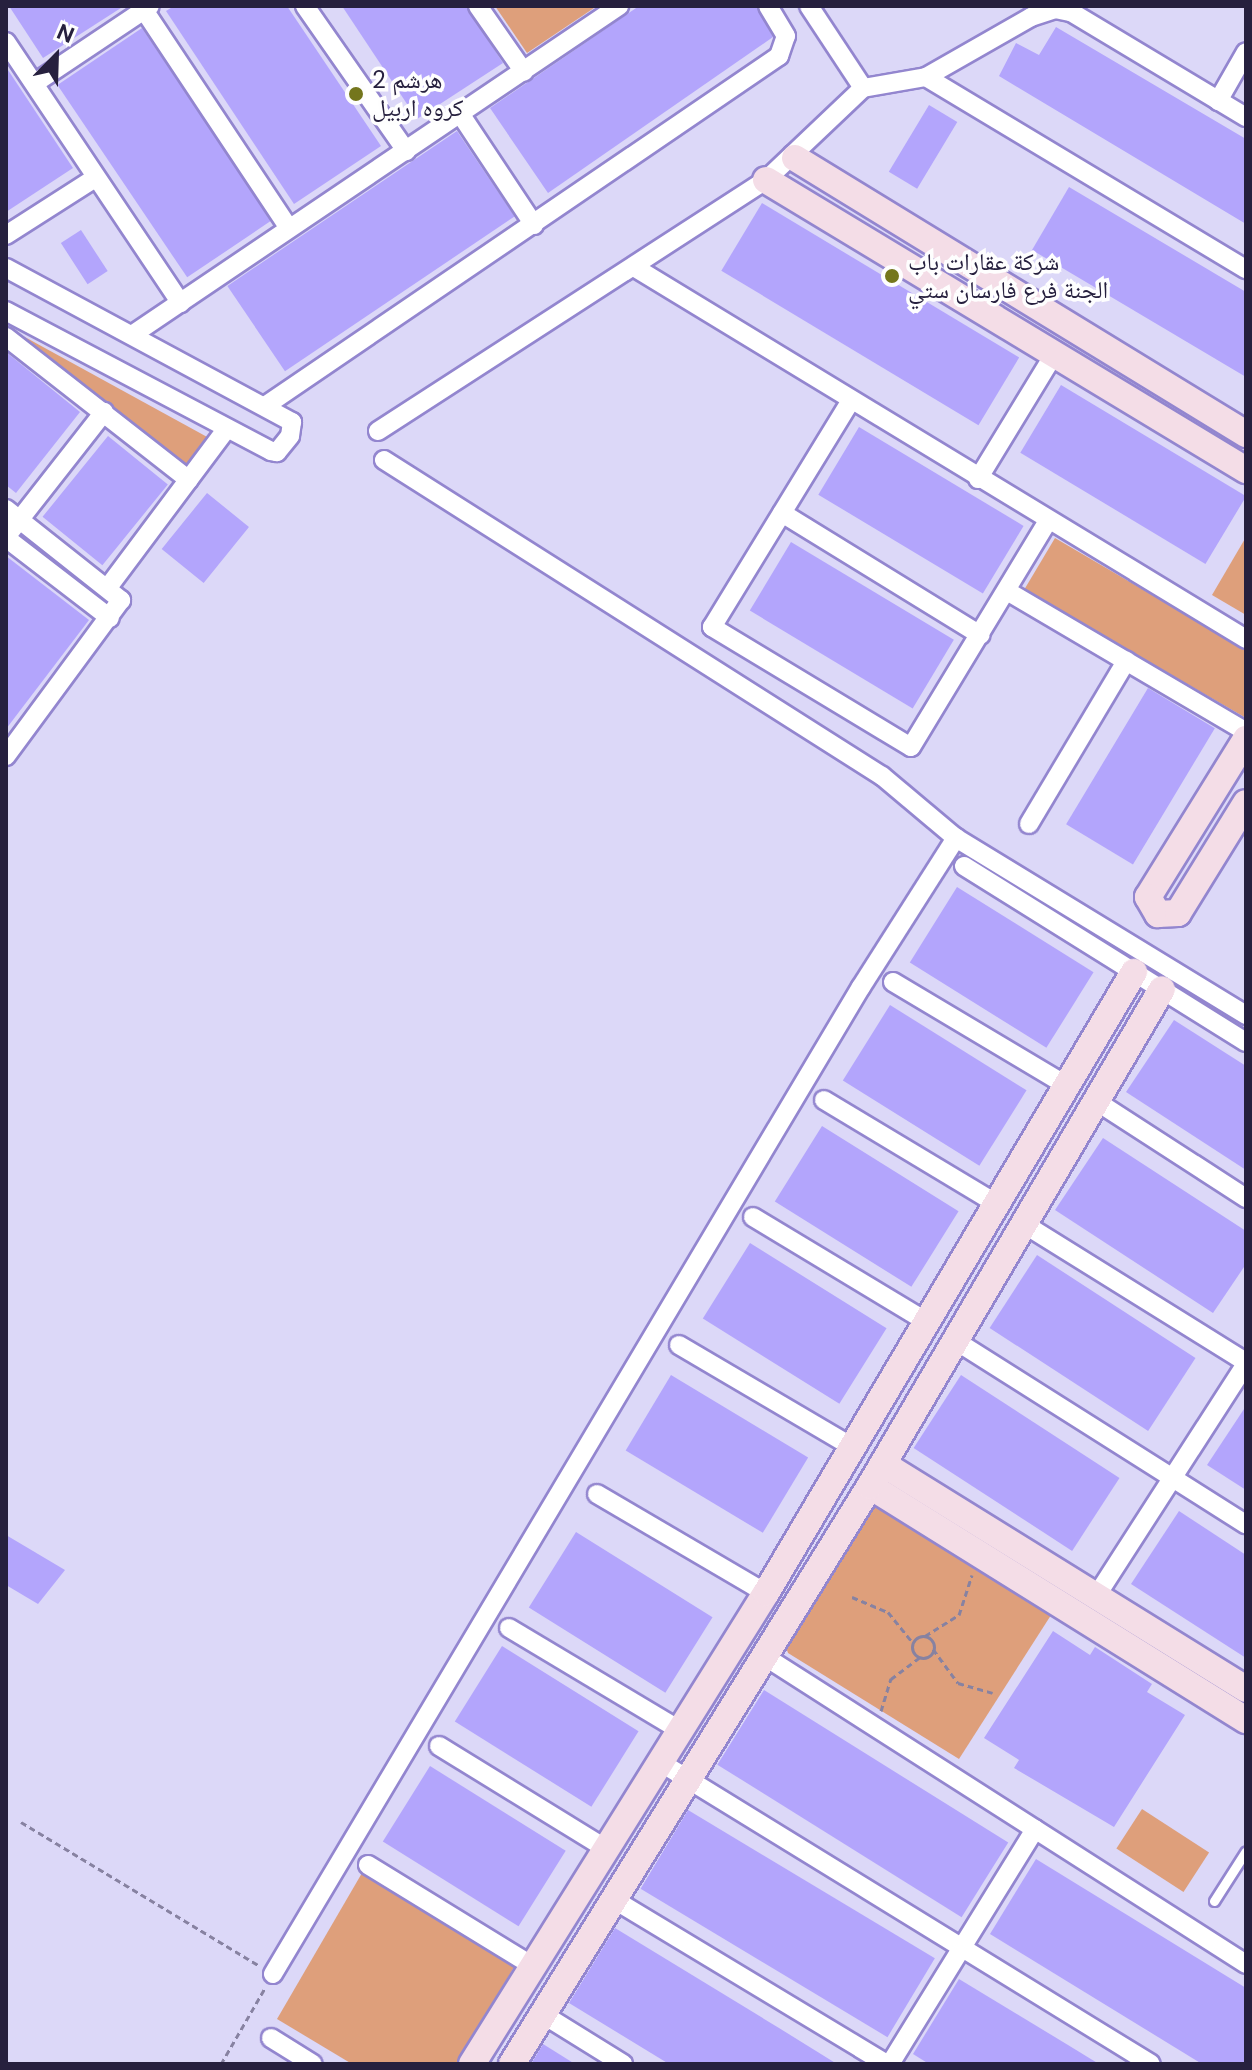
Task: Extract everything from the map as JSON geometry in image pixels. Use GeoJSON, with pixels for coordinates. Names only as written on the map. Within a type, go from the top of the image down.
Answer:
{"type":"FeatureCollection","features":[{"type":"Feature","properties":{"kind":"street"},"geometry":{"type":"LineString","coordinates":[[305,6],[406,151]]}},
{"type":"Feature","properties":{"kind":"street"},"geometry":{"type":"LineString","coordinates":[[478,6],[524,72]]}},
{"type":"Feature","properties":{"kind":"street"},"geometry":{"type":"LineString","coordinates":[[265,406],[779,56],[786,36],[768,6]]}},
{"type":"Feature","properties":{"kind":"street"},"geometry":{"type":"LineString","coordinates":[[809,6],[863,88]]}},
{"type":"Feature","properties":{"kind":"street"},"geometry":{"type":"LineString","coordinates":[[132,335],[461,115],[615,7]]}},
{"type":"Feature","properties":{"kind":"street"},"geometry":{"type":"LineString","coordinates":[[35,83],[147,8],[289,228]]}},
{"type":"Feature","properties":{"kind":"street"},"geometry":{"type":"LineString","coordinates":[[378,431],[766,180],[795,158],[863,88],[926,77],[1055,9],[1071,12],[1246,117]]}},
{"type":"Feature","properties":{"kind":"street"},"geometry":{"type":"LineString","coordinates":[[6,42],[181,303]]}},
{"type":"Feature","properties":{"kind":"street"},"geometry":{"type":"LineString","coordinates":[[1218,101],[1246,52]]}},
{"type":"Feature","properties":{"kind":"street"},"geometry":{"type":"LineString","coordinates":[[926,77],[1246,269]]}},
{"type":"Feature","properties":{"kind":"street"},"geometry":{"type":"LineString","coordinates":[[461,115],[534,225]]}},
{"type":"Feature","properties":{"kind":"street"},"geometry":{"type":"LineString","coordinates":[[795,158],[1246,434]]}},
{"type":"Feature","properties":{"kind":"street"},"geometry":{"type":"LineString","coordinates":[[6,235],[95,178]]}},
{"type":"Feature","properties":{"kind":"street"},"geometry":{"type":"LineString","coordinates":[[766,180],[1246,470]]}},
{"type":"Feature","properties":{"kind":"street"},"geometry":{"type":"LineString","coordinates":[[634,267],[850,402],[1246,639]]}},
{"type":"Feature","properties":{"kind":"street"},"geometry":{"type":"LineString","coordinates":[[6,268],[265,406],[292,422],[290,436],[277,452],[6,311]]}},
{"type":"Feature","properties":{"kind":"street"},"geometry":{"type":"LineString","coordinates":[[6,337],[189,480]]}},
{"type":"Feature","properties":{"kind":"street"},"geometry":{"type":"LineString","coordinates":[[978,479],[1055,353]]}},
{"type":"Feature","properties":{"kind":"street"},"geometry":{"type":"LineString","coordinates":[[850,402],[712,627],[911,747],[1048,521]]}},
{"type":"Feature","properties":{"kind":"street"},"geometry":{"type":"LineString","coordinates":[[104,412],[13,515],[6,537],[110,618]]}},
{"type":"Feature","properties":{"kind":"street"},"geometry":{"type":"LineString","coordinates":[[109,586],[227,428]]}},
{"type":"Feature","properties":{"kind":"street"},"geometry":{"type":"LineString","coordinates":[[384,460],[882,776],[956,838],[1246,1015]]}},
{"type":"Feature","properties":{"kind":"street"},"geometry":{"type":"LineString","coordinates":[[782,513],[980,635]]}},
{"type":"Feature","properties":{"kind":"street"},"geometry":{"type":"LineString","coordinates":[[6,756],[110,618],[121,597],[13,515]]}},
{"type":"Feature","properties":{"kind":"street"},"geometry":{"type":"LineString","coordinates":[[1007,591],[1246,732]]}},
{"type":"Feature","properties":{"kind":"street"},"geometry":{"type":"LineString","coordinates":[[1029,824],[1126,661]]}},
{"type":"Feature","properties":{"kind":"street"},"geometry":{"type":"LineString","coordinates":[[1246,739],[1148,897],[1158,914],[1178,913],[1246,803]]}},
{"type":"Feature","properties":{"kind":"street"},"geometry":{"type":"LineString","coordinates":[[273,1974],[854,999],[956,838]]}},
{"type":"Feature","properties":{"kind":"street"},"geometry":{"type":"LineString","coordinates":[[964,866],[1246,1042]]}},
{"type":"Feature","properties":{"kind":"street"},"geometry":{"type":"LineString","coordinates":[[472,2064],[854,1448],[1134,972]]}},
{"type":"Feature","properties":{"kind":"street"},"geometry":{"type":"LineString","coordinates":[[893,982],[1069,1087]]}},
{"type":"Feature","properties":{"kind":"street"},"geometry":{"type":"LineString","coordinates":[[512,2064],[876,1475],[1162,989]]}},
{"type":"Feature","properties":{"kind":"street"},"geometry":{"type":"LineString","coordinates":[[824,1100],[999,1205]]}},
{"type":"Feature","properties":{"kind":"street"},"geometry":{"type":"LineString","coordinates":[[1096,1101],[1246,1198]]}},
{"type":"Feature","properties":{"kind":"street"},"geometry":{"type":"LineString","coordinates":[[753,1217],[929,1323]]}},
{"type":"Feature","properties":{"kind":"street"},"geometry":{"type":"LineString","coordinates":[[1024,1224],[1246,1363],[1097,1595]]}},
{"type":"Feature","properties":{"kind":"street"},"geometry":{"type":"LineString","coordinates":[[965,1264],[992,1279]]}},
{"type":"Feature","properties":{"kind":"street"},"geometry":{"type":"LineString","coordinates":[[956,1341],[1246,1524]]}},
{"type":"Feature","properties":{"kind":"street"},"geometry":{"type":"LineString","coordinates":[[679,1345],[854,1448]]}},
{"type":"Feature","properties":{"kind":"street"},"geometry":{"type":"LineString","coordinates":[[876,1475],[966,1546],[1246,1720]]}},
{"type":"Feature","properties":{"kind":"street"},"geometry":{"type":"LineString","coordinates":[[876,1475],[1097,1595],[1246,1689]]}},
{"type":"Feature","properties":{"kind":"street"},"geometry":{"type":"LineString","coordinates":[[597,1494],[766,1593]]}},
{"type":"Feature","properties":{"kind":"street"},"geometry":{"type":"LineString","coordinates":[[509,1628],[678,1729]]}},
{"type":"Feature","properties":{"kind":"street"},"geometry":{"type":"LineString","coordinates":[[764,1656],[1246,1964]]}},
{"type":"Feature","properties":{"kind":"street"},"geometry":{"type":"LineString","coordinates":[[439,1746],[605,1848]]}},
{"type":"Feature","properties":{"kind":"street"},"geometry":{"type":"LineString","coordinates":[[660,1762],[1151,2064]]}},
{"type":"Feature","properties":{"kind":"street"},"geometry":{"type":"LineString","coordinates":[[613,1899],[888,2064],[1035,1829]]}},
{"type":"Feature","properties":{"kind":"street"},"geometry":{"type":"LineString","coordinates":[[368,1865],[533,1966]]}},
{"type":"Feature","properties":{"kind":"street"},"geometry":{"type":"LineString","coordinates":[[544,2015],[623,2064]]}},
{"type":"Feature","properties":{"kind":"street"},"geometry":{"type":"LineString","coordinates":[[271,2038],[313,2064]]}},
{"type":"Feature","properties":{"kind":"lane"},"geometry":{"type":"LineString","coordinates":[[1214,1901],[1246,1851]]}},
{"type":"Feature","properties":{"kind":"path"},"geometry":{"type":"LineString","coordinates":[[913,1643],[950,1624],[965,1605],[972,1581],[966,1546]]}},
{"type":"Feature","properties":{"kind":"path"},"geometry":{"type":"LineString","coordinates":[[852,1597],[888,1612],[913,1643],[920,1657]]}},
{"type":"Feature","properties":{"kind":"path"},"geometry":{"type":"LineString","coordinates":[[925,1636],[958,1683],[993,1693]]}},
{"type":"Feature","properties":{"kind":"path"},"geometry":{"type":"LineString","coordinates":[[881,1711],[891,1679],[933,1649]]}},
{"type":"Feature","properties":{"kind":"path"},"geometry":{"type":"LineString","coordinates":[[21,1822],[273,1974],[221,2064]]}},
{"type":"Feature","properties":{"kind":"shaded area"},"geometry":{"type":"Polygon","coordinates":[[[495,6],[597,6],[527,53],[495,6]]]}},
{"type":"Feature","properties":{"kind":"shaded area"},"geometry":{"type":"Polygon","coordinates":[[[23,336],[209,438],[188,466],[23,336]]]}},
{"type":"Feature","properties":{"kind":"shaded area"},"geometry":{"type":"Polygon","coordinates":[[[1246,537],[1246,615],[1212,595],[1246,537]]]}},
{"type":"Feature","properties":{"kind":"shaded area"},"geometry":{"type":"Polygon","coordinates":[[[1055,538],[1246,650],[1246,718],[1024,590],[1055,538]]]}},
{"type":"Feature","properties":{"kind":"shaded area"},"geometry":{"type":"Polygon","coordinates":[[[876,1504],[1053,1612],[959,1759],[788,1653],[786,1647],[876,1504]]]}},
{"type":"Feature","properties":{"kind":"shaded area"},"geometry":{"type":"Polygon","coordinates":[[[1142,1809],[1209,1853],[1183,1892],[1116,1848],[1142,1809]]]}},
{"type":"Feature","properties":{"kind":"shaded area"},"geometry":{"type":"Polygon","coordinates":[[[362,1873],[514,1967],[458,2064],[352,2064],[277,2019],[362,1873]]]}},
{"type":"Feature","properties":{"kind":"building"},"geometry":{"type":"Polygon","coordinates":[[[9,6],[124,6],[43,58],[9,6]]]}},
{"type":"Feature","properties":{"kind":"building"},"geometry":{"type":"Polygon","coordinates":[[[174,6],[287,6],[381,146],[294,204],[166,11],[174,6]]]}},
{"type":"Feature","properties":{"kind":"building"},"geometry":{"type":"Polygon","coordinates":[[[342,6],[466,6],[503,63],[417,119],[342,6]]]}},
{"type":"Feature","properties":{"kind":"building"},"geometry":{"type":"Polygon","coordinates":[[[639,6],[756,6],[773,37],[548,193],[490,108],[639,6]]]}},
{"type":"Feature","properties":{"kind":"building"},"geometry":{"type":"Polygon","coordinates":[[[1056,27],[1246,139],[1246,224],[999,76],[1016,43],[1039,55],[1056,27]]]}},
{"type":"Feature","properties":{"kind":"building"},"geometry":{"type":"Polygon","coordinates":[[[142,28],[272,220],[187,277],[57,85],[142,28]]]}},
{"type":"Feature","properties":{"kind":"building"},"geometry":{"type":"Polygon","coordinates":[[[6,67],[73,168],[6,212],[6,67]]]}},
{"type":"Feature","properties":{"kind":"building"},"geometry":{"type":"Polygon","coordinates":[[[929,105],[957,122],[917,189],[889,172],[929,105]]]}},
{"type":"Feature","properties":{"kind":"building"},"geometry":{"type":"Polygon","coordinates":[[[457,131],[515,216],[285,371],[227,286],[457,131]]]}},
{"type":"Feature","properties":{"kind":"building"},"geometry":{"type":"Polygon","coordinates":[[[1069,187],[1246,292],[1246,377],[1032,250],[1069,187]]]}},
{"type":"Feature","properties":{"kind":"building"},"geometry":{"type":"Polygon","coordinates":[[[762,203],[1019,358],[978,425],[721,271],[762,203]]]}},
{"type":"Feature","properties":{"kind":"building"},"geometry":{"type":"Polygon","coordinates":[[[81,230],[108,271],[88,284],[61,243],[81,230]]]}},
{"type":"Feature","properties":{"kind":"building"},"geometry":{"type":"Polygon","coordinates":[[[6,352],[80,412],[16,493],[6,485],[6,352]]]}},
{"type":"Feature","properties":{"kind":"building"},"geometry":{"type":"Polygon","coordinates":[[[1061,385],[1246,496],[1205,564],[1020,453],[1061,385]]]}},
{"type":"Feature","properties":{"kind":"building"},"geometry":{"type":"Polygon","coordinates":[[[859,427],[1024,526],[983,594],[818,495],[859,427]]]}},
{"type":"Feature","properties":{"kind":"building"},"geometry":{"type":"Polygon","coordinates":[[[108,436],[168,484],[102,565],[43,517],[108,436]]]}},
{"type":"Feature","properties":{"kind":"building"},"geometry":{"type":"Polygon","coordinates":[[[207,493],[249,527],[204,583],[162,549],[207,493]]]}},
{"type":"Feature","properties":{"kind":"building"},"geometry":{"type":"Polygon","coordinates":[[[791,542],[954,640],[913,708],[750,611],[791,542]]]}},
{"type":"Feature","properties":{"kind":"building"},"geometry":{"type":"Polygon","coordinates":[[[6,556],[89,620],[6,729],[6,556]]]}},
{"type":"Feature","properties":{"kind":"building"},"geometry":{"type":"Polygon","coordinates":[[[1148,688],[1215,728],[1133,864],[1066,824],[1148,688]]]}},
{"type":"Feature","properties":{"kind":"building"},"geometry":{"type":"Polygon","coordinates":[[[957,887],[1094,972],[1046,1048],[910,962],[957,887]]]}},
{"type":"Feature","properties":{"kind":"building"},"geometry":{"type":"Polygon","coordinates":[[[890,1005],[1027,1090],[979,1166],[843,1080],[890,1005]]]}},
{"type":"Feature","properties":{"kind":"building"},"geometry":{"type":"Polygon","coordinates":[[[1174,1020],[1246,1066],[1246,1170],[1126,1092],[1174,1020]]]}},
{"type":"Feature","properties":{"kind":"building"},"geometry":{"type":"Polygon","coordinates":[[[822,1126],[959,1211],[911,1287],[775,1201],[822,1126]]]}},
{"type":"Feature","properties":{"kind":"building"},"geometry":{"type":"Polygon","coordinates":[[[1103,1138],[1246,1231],[1246,1264],[1213,1313],[1055,1210],[1103,1138]]]}},
{"type":"Feature","properties":{"kind":"building"},"geometry":{"type":"Polygon","coordinates":[[[750,1243],[887,1328],[839,1404],[703,1318],[750,1243]]]}},
{"type":"Feature","properties":{"kind":"building"},"geometry":{"type":"Polygon","coordinates":[[[1037,1255],[1196,1358],[1148,1431],[990,1328],[1037,1255]]]}},
{"type":"Feature","properties":{"kind":"building"},"geometry":{"type":"Polygon","coordinates":[[[671,1375],[808,1457],[763,1533],[626,1450],[671,1375]]]}},
{"type":"Feature","properties":{"kind":"building"},"geometry":{"type":"Polygon","coordinates":[[[961,1375],[1120,1478],[1072,1551],[914,1448],[961,1375]]]}},
{"type":"Feature","properties":{"kind":"building"},"geometry":{"type":"Polygon","coordinates":[[[1246,1406],[1246,1490],[1207,1465],[1246,1406]]]}},
{"type":"Feature","properties":{"kind":"building"},"geometry":{"type":"Polygon","coordinates":[[[1179,1511],[1246,1555],[1246,1658],[1131,1584],[1179,1511]]]}},
{"type":"Feature","properties":{"kind":"building"},"geometry":{"type":"Polygon","coordinates":[[[576,1532],[713,1617],[665,1693],[529,1607],[576,1532]]]}},
{"type":"Feature","properties":{"kind":"building"},"geometry":{"type":"Polygon","coordinates":[[[6,1535],[65,1570],[38,1604],[6,1585],[6,1535]]]}},
{"type":"Feature","properties":{"kind":"building"},"geometry":{"type":"Polygon","coordinates":[[[1053,1631],[1090,1655],[1095,1647],[1152,1684],[1147,1692],[1185,1715],[1114,1827],[1014,1768],[1019,1760],[984,1738],[1053,1631]]]}},
{"type":"Feature","properties":{"kind":"building"},"geometry":{"type":"Polygon","coordinates":[[[502,1646],[639,1731],[591,1807],[455,1721],[502,1646]]]}},
{"type":"Feature","properties":{"kind":"building"},"geometry":{"type":"Polygon","coordinates":[[[764,1690],[1008,1843],[962,1917],[717,1765],[764,1690]]]}},
{"type":"Feature","properties":{"kind":"building"},"geometry":{"type":"Polygon","coordinates":[[[430,1766],[566,1851],[519,1926],[383,1841],[430,1766]]]}},
{"type":"Feature","properties":{"kind":"building"},"geometry":{"type":"Polygon","coordinates":[[[688,1810],[935,1958],[887,2037],[641,1889],[688,1810]]]}},
{"type":"Feature","properties":{"kind":"building"},"geometry":{"type":"Polygon","coordinates":[[[1036,1859],[1246,1988],[1246,2064],[1202,2064],[990,1934],[1036,1859]]]}},
{"type":"Feature","properties":{"kind":"building"},"geometry":{"type":"Polygon","coordinates":[[[615,1928],[837,2064],[669,2064],[569,2003],[615,1928]]]}},
{"type":"Feature","properties":{"kind":"building"},"geometry":{"type":"Polygon","coordinates":[[[959,1979],[1099,2064],[929,2064],[913,2054],[959,1979]]]}},
{"type":"Feature","properties":{"kind":"building"},"geometry":{"type":"Polygon","coordinates":[[[543,2044],[575,2064],[531,2064],[543,2044]]]}},
{"type":"Feature","properties":{"kind":"place","name":"هرشم 2 كروه اربيل"},"geometry":{"type":"Point","coordinates":[356,94]}},
{"type":"Feature","properties":{"kind":"place","name":"شرکة عقارات باب الجنة فرع فارسان ستي"},"geometry":{"type":"Point","coordinates":[892,276]}}]}
